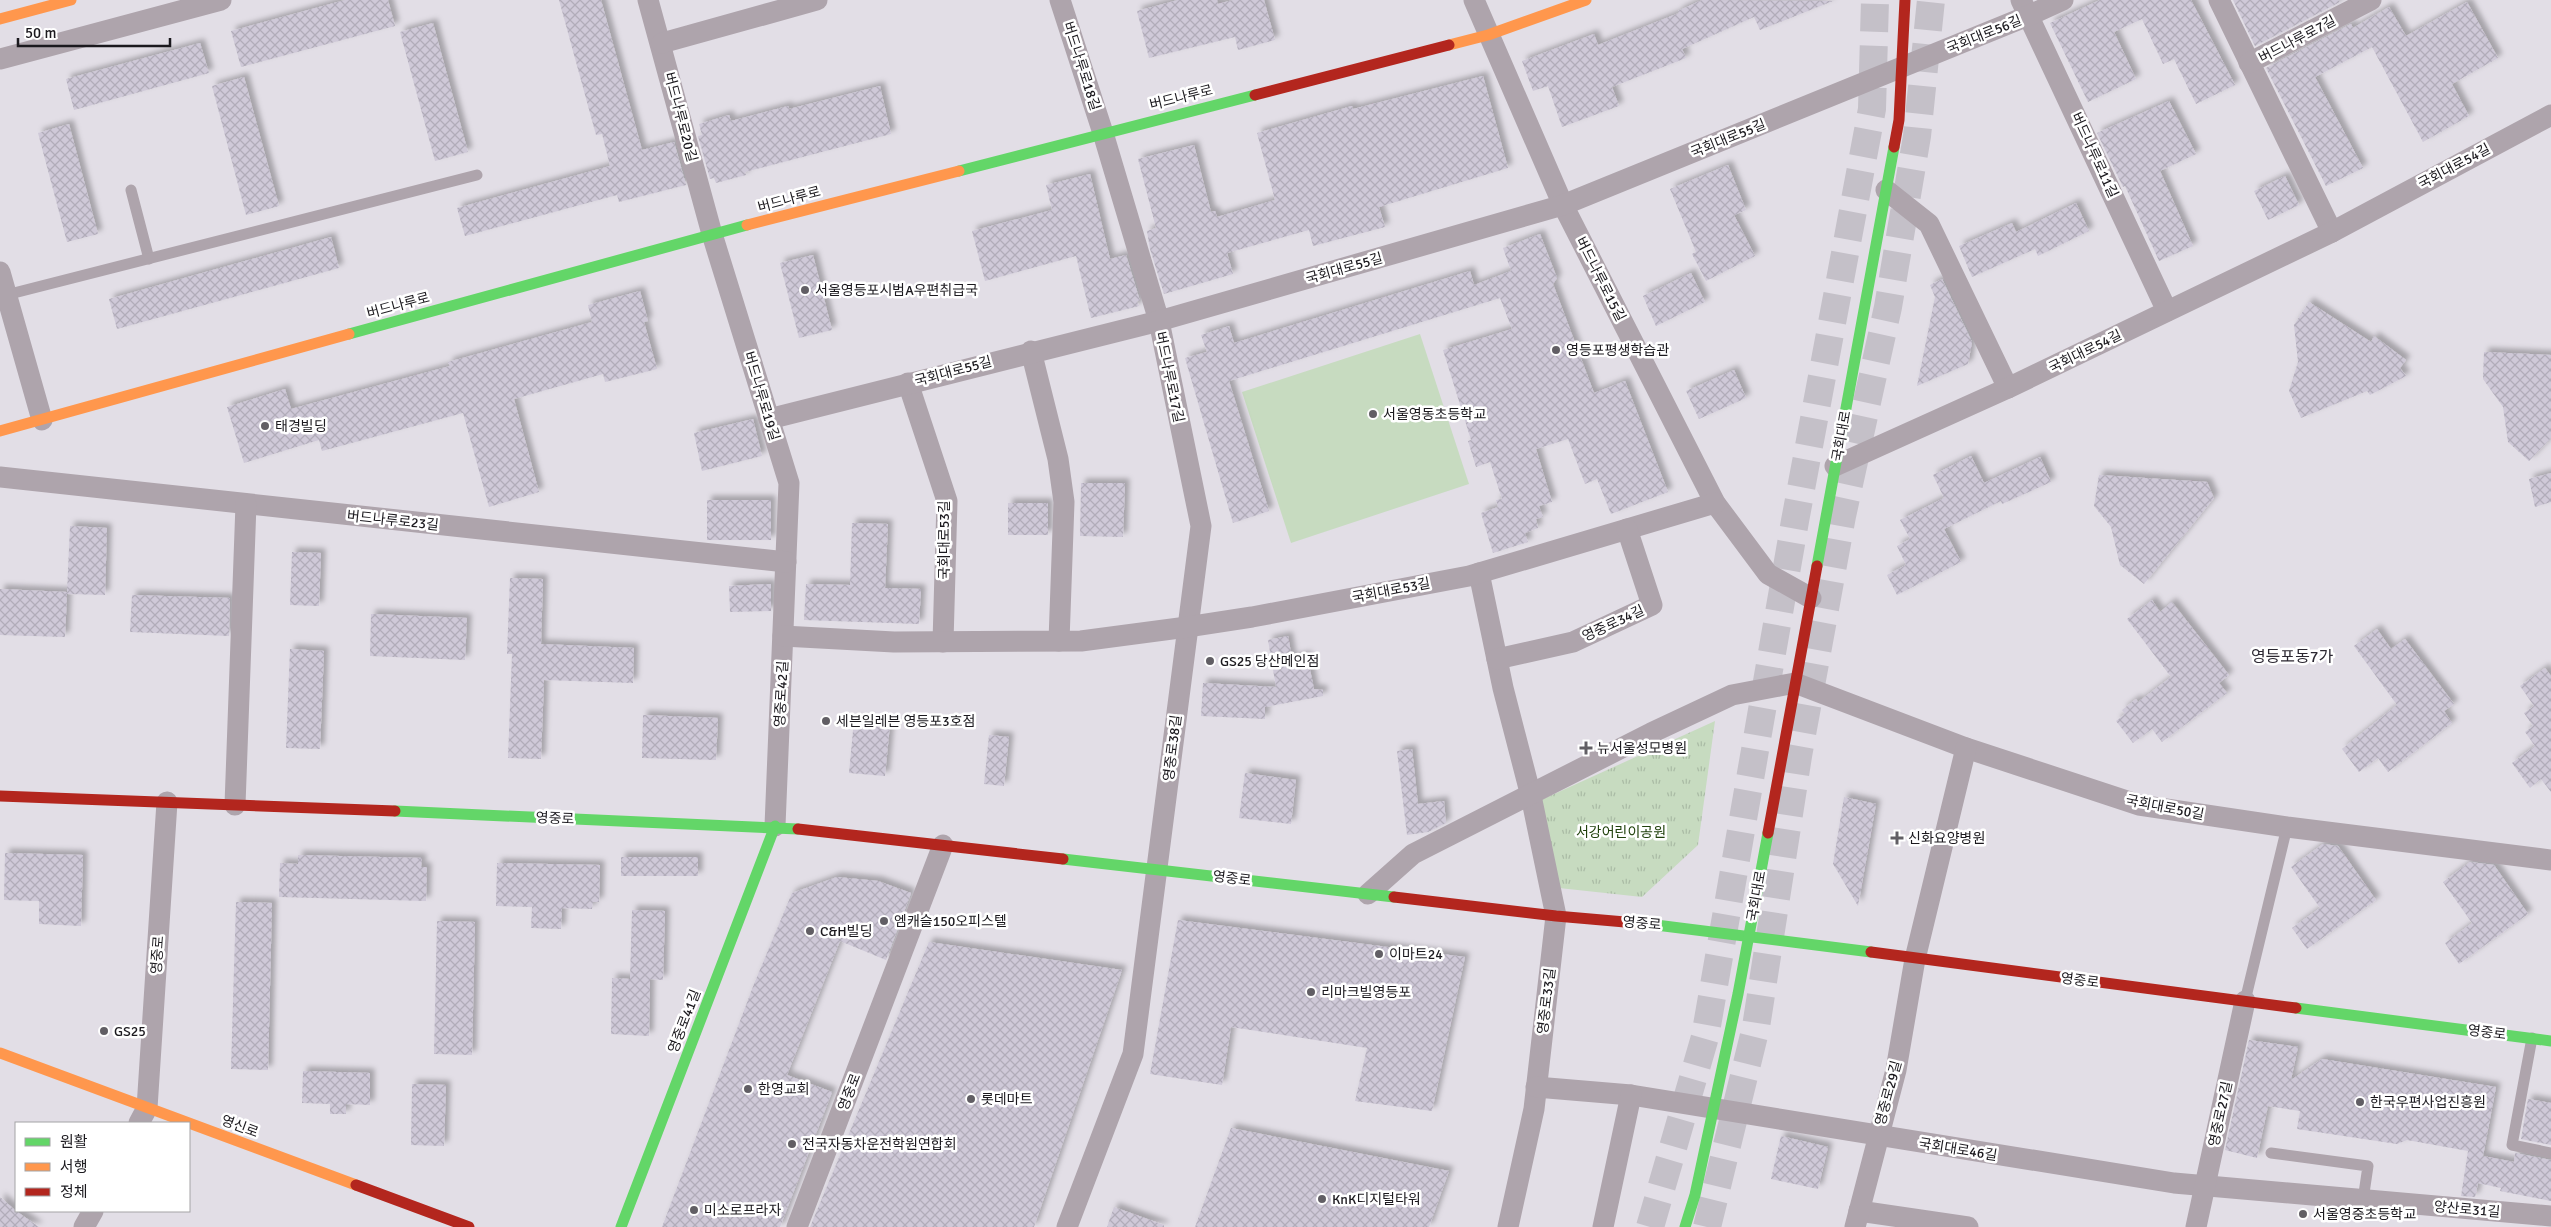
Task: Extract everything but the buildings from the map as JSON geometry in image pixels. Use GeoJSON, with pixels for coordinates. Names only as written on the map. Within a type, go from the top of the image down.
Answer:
{"type":"FeatureCollection","features":[{"type":"Feature","properties":{"kind":"main road"},"geometry":{"type":"LineString","coordinates":[[0,18],[71,0]]}},
{"type":"Feature","properties":{"kind":"main road","name":"버드나루로"},"geometry":{"type":"LineString","coordinates":[[0,431],[712,234],[1488,35],[1586,0]]}},
{"type":"Feature","properties":{"kind":"main road","name":"국회대로"},"geometry":{"type":"LineString","coordinates":[[1685,1227],[1695,1195],[1748,937],[1899,120],[1904,67],[1905,0]]}},
{"type":"Feature","properties":{"kind":"main road","name":"영중로"},"geometry":{"type":"LineString","coordinates":[[0,796],[776,826],[1556,916],[1663,925],[2551,1041]]}},
{"type":"Feature","properties":{"kind":"main road","name":"영중로41길"},"geometry":{"type":"LineString","coordinates":[[621,1227],[776,826]]}},
{"type":"Feature","properties":{"kind":"main road","name":"영신로"},"geometry":{"type":"LineString","coordinates":[[0,1053],[163,1122]]}},
{"type":"Feature","properties":{"kind":"main road","name":"영신로"},"geometry":{"type":"LineString","coordinates":[[190,1131],[469,1227]]}},
{"type":"Feature","properties":{"kind":"street"},"geometry":{"type":"LineString","coordinates":[[0,59],[221,0]]}},
{"type":"Feature","properties":{"kind":"street","name":"버드나루로20길"},"geometry":{"type":"LineString","coordinates":[[648,0],[662,43],[712,234]]}},
{"type":"Feature","properties":{"kind":"street"},"geometry":{"type":"LineString","coordinates":[[662,43],[817,0]]}},
{"type":"Feature","properties":{"kind":"street","name":"버드나루로18길"},"geometry":{"type":"LineString","coordinates":[[1060,0],[1103,133]]}},
{"type":"Feature","properties":{"kind":"street","name":"버드나루로15길"},"geometry":{"type":"LineString","coordinates":[[1474,0],[1564,205],[1715,503],[1768,574],[1811,598]]}},
{"type":"Feature","properties":{"kind":"street","name":"국회대로56길"},"geometry":{"type":"LineString","coordinates":[[1904,67],[2026,8],[2063,0]]}},
{"type":"Feature","properties":{"kind":"street"},"geometry":{"type":"LineString","coordinates":[[2220,0],[2332,232]]}},
{"type":"Feature","properties":{"kind":"street","name":"버드나루로7길"},"geometry":{"type":"LineString","coordinates":[[2249,63],[2371,0]]}},
{"type":"Feature","properties":{"kind":"street","name":"버드나루로11길"},"geometry":{"type":"LineString","coordinates":[[2026,8],[2167,311]]}},
{"type":"Feature","properties":{"kind":"street","name":"국회대로55길"},"geometry":{"type":"LineString","coordinates":[[769,419],[1031,351],[1159,321],[1564,205],[1904,67]]}},
{"type":"Feature","properties":{"kind":"street","name":"국회대로54길"},"geometry":{"type":"LineString","coordinates":[[1835,466],[2008,388],[2332,232],[2551,115]]}},
{"type":"Feature","properties":{"kind":"street","name":"버드나루로17길"},"geometry":{"type":"LineString","coordinates":[[1103,133],[1159,321],[1201,526],[1187,626]]}},
{"type":"Feature","properties":{"kind":"street"},"geometry":{"type":"LineString","coordinates":[[1886,190],[1929,224],[2008,388]]}},
{"type":"Feature","properties":{"kind":"street","name":"버드나루로19길"},"geometry":{"type":"LineString","coordinates":[[712,234],[790,483],[786,562]]}},
{"type":"Feature","properties":{"kind":"street"},"geometry":{"type":"LineString","coordinates":[[0,272],[42,420]]}},
{"type":"Feature","properties":{"kind":"street"},"geometry":{"type":"LineString","coordinates":[[1031,351],[1058,459],[1064,502],[1059,641]]}},
{"type":"Feature","properties":{"kind":"street","name":"국회대로53길"},"geometry":{"type":"LineString","coordinates":[[908,383],[947,501],[942,642]]}},
{"type":"Feature","properties":{"kind":"street","name":"버드나루로23길"},"geometry":{"type":"LineString","coordinates":[[0,477],[786,562]]}},
{"type":"Feature","properties":{"kind":"street","name":"국회대로53길"},"geometry":{"type":"LineString","coordinates":[[784,636],[894,642],[1081,641],[1187,626],[1262,615],[1479,572],[1715,503]]}},
{"type":"Feature","properties":{"kind":"street"},"geometry":{"type":"LineString","coordinates":[[235,805],[246,504]]}},
{"type":"Feature","properties":{"kind":"street","name":"영중로34길"},"geometry":{"type":"LineString","coordinates":[[1497,659],[1573,642],[1652,605],[1627,529]]}},
{"type":"Feature","properties":{"kind":"street","name":"영중로42길"},"geometry":{"type":"LineString","coordinates":[[776,826],[786,562]]}},
{"type":"Feature","properties":{"kind":"street"},"geometry":{"type":"LineString","coordinates":[[1479,572],[1497,659],[1531,796],[1556,916]]}},
{"type":"Feature","properties":{"kind":"street","name":"영중로38길"},"geometry":{"type":"LineString","coordinates":[[1156,870],[1187,626]]}},
{"type":"Feature","properties":{"kind":"street"},"geometry":{"type":"LineString","coordinates":[[1368,894],[1413,854],[1531,796],[1651,733],[1732,695],[1795,683]]}},
{"type":"Feature","properties":{"kind":"street","name":"국회대로50길"},"geometry":{"type":"LineString","coordinates":[[1795,683],[1966,748],[2139,805],[2287,827],[2551,860]]}},
{"type":"Feature","properties":{"kind":"street"},"geometry":{"type":"LineString","coordinates":[[1915,958],[1966,748]]}},
{"type":"Feature","properties":{"kind":"street","name":"영중로"},"geometry":{"type":"LineString","coordinates":[[143,1115],[167,802]]}},
{"type":"Feature","properties":{"kind":"street","name":"영중로"},"geometry":{"type":"LineString","coordinates":[[797,1227],[943,845]]}},
{"type":"Feature","properties":{"kind":"street"},"geometry":{"type":"LineString","coordinates":[[1067,1227],[1133,1054],[1156,870]]}},
{"type":"Feature","properties":{"kind":"street","name":"영중로33길"},"geometry":{"type":"LineString","coordinates":[[1508,1227],[1534,1109],[1556,916]]}},
{"type":"Feature","properties":{"kind":"street","name":"영중로29길"},"geometry":{"type":"LineString","coordinates":[[1857,1219],[1877,1136],[1896,1070],[1915,958]]}},
{"type":"Feature","properties":{"kind":"street","name":"영중로27길"},"geometry":{"type":"LineString","coordinates":[[2196,1227],[2245,1001]]}},
{"type":"Feature","properties":{"kind":"street"},"geometry":{"type":"LineString","coordinates":[[1536,1086],[1631,1095],[1713,1109]]}},
{"type":"Feature","properties":{"kind":"street"},"geometry":{"type":"LineString","coordinates":[[1603,1227],[1631,1095]]}},
{"type":"Feature","properties":{"kind":"street","name":"국회대로46길"},"geometry":{"type":"LineString","coordinates":[[1713,1109],[2204,1186]]}},
{"type":"Feature","properties":{"kind":"street","name":"양산로31길"},"geometry":{"type":"LineString","coordinates":[[2204,1186],[2551,1216]]}},
{"type":"Feature","properties":{"kind":"street"},"geometry":{"type":"LineString","coordinates":[[84,1227],[92,1212]]}},
{"type":"Feature","properties":{"kind":"street"},"geometry":{"type":"LineString","coordinates":[[1857,1219],[1957,1226]]}},
{"type":"Feature","properties":{"kind":"lane"},"geometry":{"type":"LineString","coordinates":[[6,295],[477,175]]}},
{"type":"Feature","properties":{"kind":"lane"},"geometry":{"type":"LineString","coordinates":[[131,190],[149,258]]}},
{"type":"Feature","properties":{"kind":"lane"},"geometry":{"type":"LineString","coordinates":[[2245,1001],[2287,827]]}},
{"type":"Feature","properties":{"kind":"lane"},"geometry":{"type":"LineString","coordinates":[[2532,1038],[2512,1145],[2551,1153]]}},
{"type":"Feature","properties":{"kind":"lane"},"geometry":{"type":"LineString","coordinates":[[2271,1154],[2368,1166],[2363,1200]]}},
{"type":"Feature","properties":{"kind":"green space"},"geometry":{"type":"Polygon","coordinates":[[[1420,334],[1469,484],[1291,543],[1242,392],[1420,334]]]}},
{"type":"Feature","properties":{"kind":"green space","name":"서강어린이공원"},"geometry":{"type":"Polygon","coordinates":[[[1715,721],[1698,845],[1642,897],[1559,888],[1541,800],[1715,721]]]}},
{"type":"Feature","properties":{"kind":"tunnel"},"geometry":{"type":"LineString","coordinates":[[1650,1227],[1705,1037],[1795,521],[1872,109],[1875,0]]}},
{"type":"Feature","properties":{"kind":"tunnel"},"geometry":{"type":"LineString","coordinates":[[1707,1227],[1756,1027],[1798,756],[1842,516],[1888,307],[1917,136],[1931,0]]}},
{"type":"Feature","properties":{"kind":"traffic: fast"},"geometry":{"type":"LineString","coordinates":[[959,171],[1255,95]]}},
{"type":"Feature","properties":{"kind":"traffic: fast"},"geometry":{"type":"LineString","coordinates":[[1817,566],[1894,147]]}},
{"type":"Feature","properties":{"kind":"traffic: fast"},"geometry":{"type":"LineString","coordinates":[[349,334],[747,225]]}},
{"type":"Feature","properties":{"kind":"traffic: fast"},"geometry":{"type":"LineString","coordinates":[[395,811],[798,829]]}},
{"type":"Feature","properties":{"kind":"traffic: fast"},"geometry":{"type":"LineString","coordinates":[[621,1227],[775,826]]}},
{"type":"Feature","properties":{"kind":"traffic: fast"},"geometry":{"type":"LineString","coordinates":[[1685,1227],[1695,1195],[1738,994],[1768,833]]}},
{"type":"Feature","properties":{"kind":"traffic: fast"},"geometry":{"type":"LineString","coordinates":[[1063,859],[1394,897]]}},
{"type":"Feature","properties":{"kind":"traffic: fast"},"geometry":{"type":"LineString","coordinates":[[1648,924],[1871,952]]}},
{"type":"Feature","properties":{"kind":"traffic: fast"},"geometry":{"type":"LineString","coordinates":[[2296,1008],[2551,1041]]}},
{"type":"Feature","properties":{"kind":"traffic: slow"},"geometry":{"type":"LineString","coordinates":[[0,19],[71,0]]}},
{"type":"Feature","properties":{"kind":"traffic: slow"},"geometry":{"type":"LineString","coordinates":[[1449,45],[1488,35],[1586,0]]}},
{"type":"Feature","properties":{"kind":"traffic: slow"},"geometry":{"type":"LineString","coordinates":[[747,225],[959,171]]}},
{"type":"Feature","properties":{"kind":"traffic: slow"},"geometry":{"type":"LineString","coordinates":[[0,431],[349,334]]}},
{"type":"Feature","properties":{"kind":"traffic: slow"},"geometry":{"type":"LineString","coordinates":[[0,1053],[186,1122]]}},
{"type":"Feature","properties":{"kind":"traffic: slow"},"geometry":{"type":"LineString","coordinates":[[190,1123],[356,1185]]}},
{"type":"Feature","properties":{"kind":"traffic: jam"},"geometry":{"type":"LineString","coordinates":[[1894,147],[1899,120],[1905,0]]}},
{"type":"Feature","properties":{"kind":"traffic: jam"},"geometry":{"type":"LineString","coordinates":[[1255,95],[1449,45]]}},
{"type":"Feature","properties":{"kind":"traffic: jam"},"geometry":{"type":"LineString","coordinates":[[1768,833],[1817,566]]}},
{"type":"Feature","properties":{"kind":"traffic: jam"},"geometry":{"type":"LineString","coordinates":[[0,796],[395,811]]}},
{"type":"Feature","properties":{"kind":"traffic: jam"},"geometry":{"type":"LineString","coordinates":[[798,829],[1063,859]]}},
{"type":"Feature","properties":{"kind":"traffic: jam"},"geometry":{"type":"LineString","coordinates":[[1394,897],[1556,916],[1648,924]]}},
{"type":"Feature","properties":{"kind":"traffic: jam"},"geometry":{"type":"LineString","coordinates":[[1871,952],[2296,1008]]}},
{"type":"Feature","properties":{"kind":"traffic: jam"},"geometry":{"type":"LineString","coordinates":[[356,1185],[469,1227]]}},
{"type":"Feature","properties":{"kind":"place","name":"서울영등포시범A우편취급국"},"geometry":{"type":"Point","coordinates":[805,290]}},
{"type":"Feature","properties":{"kind":"place","name":"영등포평생학습관"},"geometry":{"type":"Point","coordinates":[1556,350]}},
{"type":"Feature","properties":{"kind":"place","name":"서울영동초등학교"},"geometry":{"type":"Point","coordinates":[1373,414]}},
{"type":"Feature","properties":{"kind":"place","name":"태경빌딩"},"geometry":{"type":"Point","coordinates":[265,426]}},
{"type":"Feature","properties":{"kind":"place","name":"GS25 당산메인점"},"geometry":{"type":"Point","coordinates":[1210,661]}},
{"type":"Feature","properties":{"kind":"place","name":"세븐일레븐 영등포3호점"},"geometry":{"type":"Point","coordinates":[826,721]}},
{"type":"Feature","properties":{"kind":"place","name":"뉴서울성모병원"},"geometry":{"type":"Point","coordinates":[1586,748]}},
{"type":"Feature","properties":{"kind":"place","name":"신화요양병원"},"geometry":{"type":"Point","coordinates":[1897,838]}},
{"type":"Feature","properties":{"kind":"place","name":"엠캐슬150오피스텔"},"geometry":{"type":"Point","coordinates":[884,921]}},
{"type":"Feature","properties":{"kind":"place","name":"C&H빌딩"},"geometry":{"type":"Point","coordinates":[810,931]}},
{"type":"Feature","properties":{"kind":"place","name":"이마트24"},"geometry":{"type":"Point","coordinates":[1379,954]}},
{"type":"Feature","properties":{"kind":"place","name":"리마크빌영등포"},"geometry":{"type":"Point","coordinates":[1311,992]}},
{"type":"Feature","properties":{"kind":"place","name":"GS25"},"geometry":{"type":"Point","coordinates":[104,1031]}},
{"type":"Feature","properties":{"kind":"place","name":"한영교회"},"geometry":{"type":"Point","coordinates":[748,1089]}},
{"type":"Feature","properties":{"kind":"place","name":"롯데마트"},"geometry":{"type":"Point","coordinates":[971,1099]}},
{"type":"Feature","properties":{"kind":"place","name":"한국우편사업진흥원"},"geometry":{"type":"Point","coordinates":[2360,1102]}},
{"type":"Feature","properties":{"kind":"place","name":"전국자동차운전학원연합회"},"geometry":{"type":"Point","coordinates":[792,1144]}},
{"type":"Feature","properties":{"kind":"place","name":"KnK디지털타워"},"geometry":{"type":"Point","coordinates":[1322,1199]}},
{"type":"Feature","properties":{"kind":"place","name":"미소로프라자"},"geometry":{"type":"Point","coordinates":[694,1210]}},
{"type":"Feature","properties":{"kind":"place","name":"서울영중초등학교"},"geometry":{"type":"Point","coordinates":[2303,1214]}},
{"type":"Feature","properties":{"kind":"district","name":"영등포동7가"},"geometry":{"type":"Point","coordinates":[2292,656]}}]}
